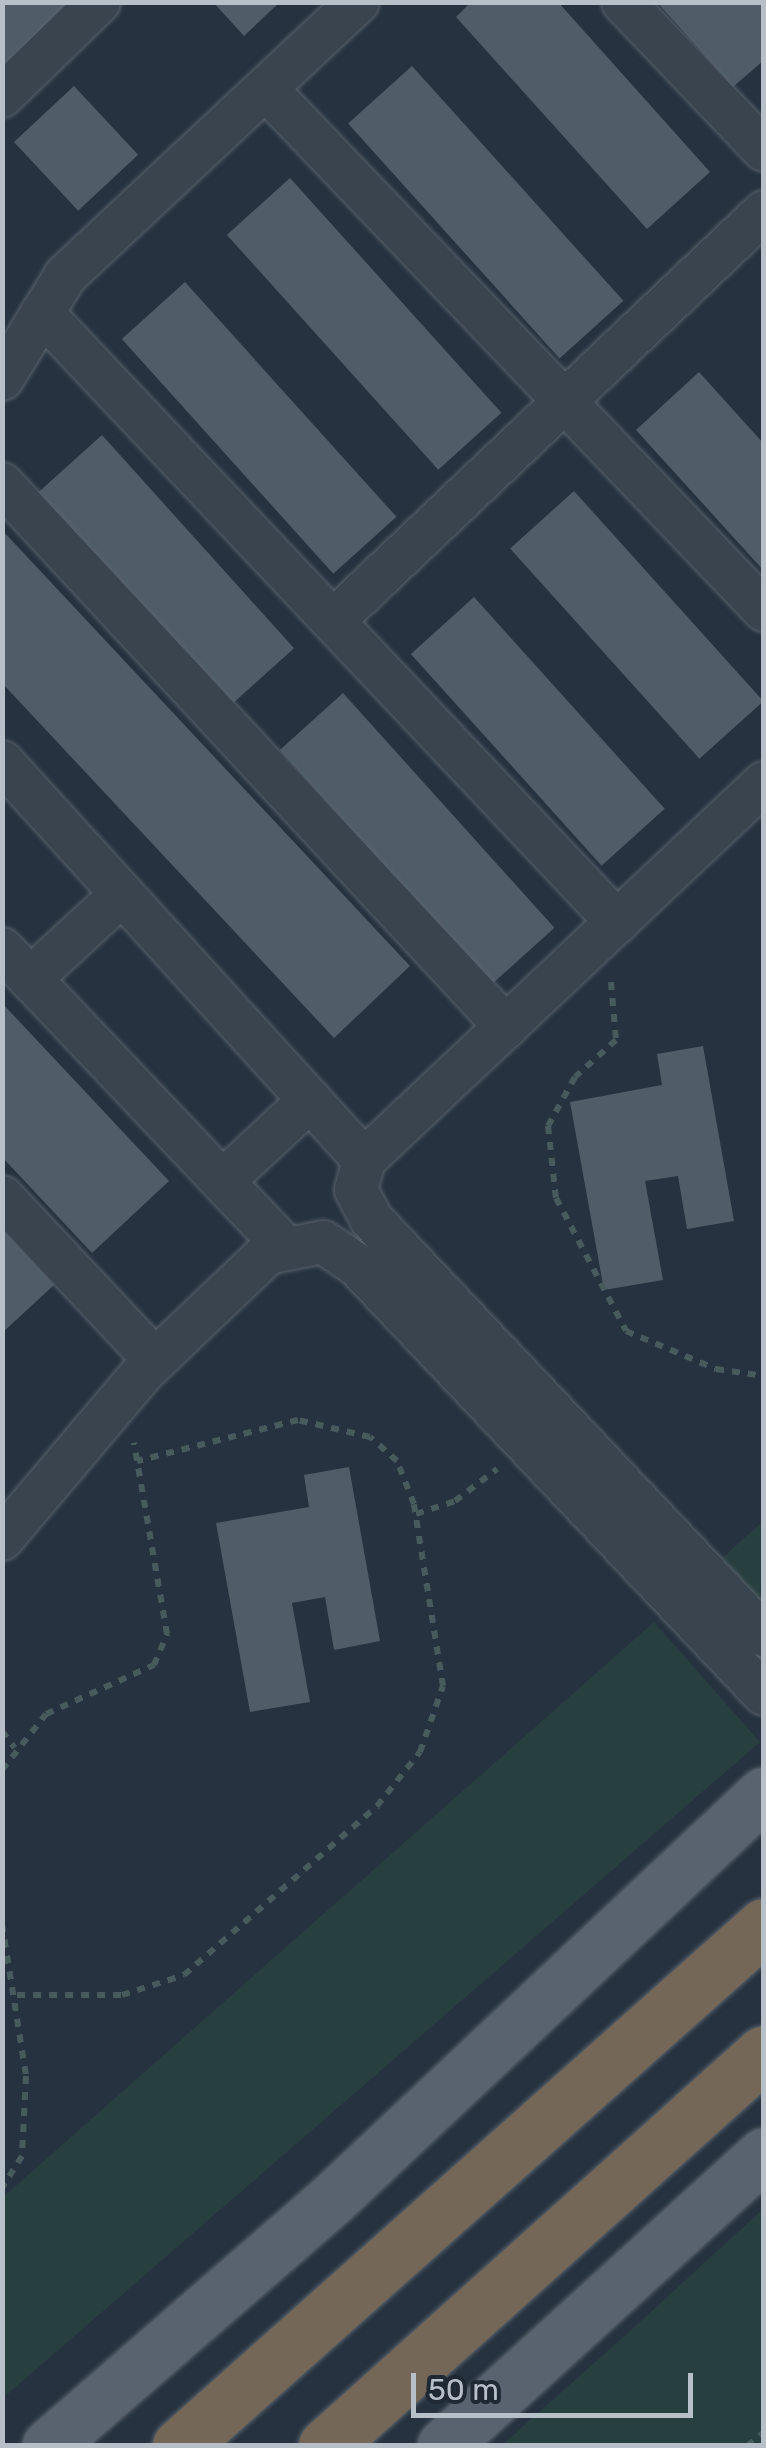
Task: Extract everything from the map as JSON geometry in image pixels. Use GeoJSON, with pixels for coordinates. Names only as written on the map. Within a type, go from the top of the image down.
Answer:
{"type":"FeatureCollection","features":[{"type":"Feature","properties":{"kind":"highway"},"geometry":{"type":"LineString","coordinates":[[180,2446],[764,1926]]}},
{"type":"Feature","properties":{"kind":"highway"},"geometry":{"type":"LineString","coordinates":[[326,2446],[764,2053]]}},
{"type":"Feature","properties":{"kind":"main road"},"geometry":{"type":"LineString","coordinates":[[50,2446],[331,2200],[764,1794]]}},
{"type":"Feature","properties":{"kind":"main road"},"geometry":{"type":"LineString","coordinates":[[444,2446],[764,2155]]}},
{"type":"Feature","properties":{"kind":"street"},"geometry":{"type":"LineString","coordinates":[[2,96],[99,2]]}},
{"type":"Feature","properties":{"kind":"street"},"geometry":{"type":"LineString","coordinates":[[2,378],[65,276],[358,2]]}},
{"type":"Feature","properties":{"kind":"street"},"geometry":{"type":"LineString","coordinates":[[623,2],[764,150]]}},
{"type":"Feature","properties":{"kind":"street"},"geometry":{"type":"LineString","coordinates":[[266,89],[764,610]]}},
{"type":"Feature","properties":{"kind":"street"},"geometry":{"type":"LineString","coordinates":[[333,621],[764,212]]}},
{"type":"Feature","properties":{"kind":"street"},"geometry":{"type":"LineString","coordinates":[[42,313],[333,621],[610,930]]}},
{"type":"Feature","properties":{"kind":"street"},"geometry":{"type":"LineString","coordinates":[[2,484],[506,1027]]}},
{"type":"Feature","properties":{"kind":"street"},"geometry":{"type":"LineString","coordinates":[[2,762],[364,1160]]}},
{"type":"Feature","properties":{"kind":"street"},"geometry":{"type":"LineString","coordinates":[[764,783],[364,1160],[356,1190],[372,1220],[764,1635]]}},
{"type":"Feature","properties":{"kind":"street"},"geometry":{"type":"LineString","coordinates":[[122,894],[16,964],[283,1245],[341,1250],[764,1694]]}},
{"type":"Feature","properties":{"kind":"street"},"geometry":{"type":"LineString","coordinates":[[223,1181],[310,1100]]}},
{"type":"Feature","properties":{"kind":"street"},"geometry":{"type":"LineString","coordinates":[[2,1197],[155,1360]]}},
{"type":"Feature","properties":{"kind":"street"},"geometry":{"type":"LineString","coordinates":[[2,1539],[155,1360],[283,1245]]}},
{"type":"Feature","properties":{"kind":"path"},"geometry":{"type":"LineString","coordinates":[[610,930],[616,1040],[576,1077],[548,1126],[556,1198],[626,1331],[716,1368],[764,1376]]}},
{"type":"Feature","properties":{"kind":"path"},"geometry":{"type":"LineString","coordinates":[[2,1770],[15,1748],[46,1714],[154,1666],[167,1634],[126,1396]]}},
{"type":"Feature","properties":{"kind":"path"},"geometry":{"type":"LineString","coordinates":[[16,1995],[122,1996],[184,1974],[377,1806],[420,1752],[443,1686],[416,1514],[397,1461],[370,1437],[298,1420],[136,1461]]}},
{"type":"Feature","properties":{"kind":"path"},"geometry":{"type":"LineString","coordinates":[[416,1514],[455,1501],[524,1441]]}},
{"type":"Feature","properties":{"kind":"path"},"geometry":{"type":"LineString","coordinates":[[2,1731],[15,1748]]}},
{"type":"Feature","properties":{"kind":"path"},"geometry":{"type":"LineString","coordinates":[[2,1924],[16,1995],[22,2156],[2,2188]]}},
{"type":"Feature","properties":{"kind":"path"},"geometry":{"type":"LineString","coordinates":[[747,2446],[764,2432]]}},
{"type":"Feature","properties":{"kind":"green space"},"geometry":{"type":"Polygon","coordinates":[[[763,1521],[763,1604],[722,1558],[763,1521]]]}},
{"type":"Feature","properties":{"kind":"green space"},"geometry":{"type":"Polygon","coordinates":[[[654,1622],[760,1742],[3,2398],[3,2197],[654,1622]]]}},
{"type":"Feature","properties":{"kind":"green space"},"geometry":{"type":"Polygon","coordinates":[[[763,2209],[763,2445],[502,2445],[630,2331],[763,2209]]]}},
{"type":"Feature","properties":{"kind":"building"},"geometry":{"type":"Polygon","coordinates":[[[2,2],[72,2],[2,69],[2,2]]]}},
{"type":"Feature","properties":{"kind":"building"},"geometry":{"type":"Polygon","coordinates":[[[213,2],[280,2],[244,36],[213,2]]]}},
{"type":"Feature","properties":{"kind":"building"},"geometry":{"type":"Polygon","coordinates":[[[471,2],[558,2],[710,172],[647,229],[456,17],[471,2]]]}},
{"type":"Feature","properties":{"kind":"building"},"geometry":{"type":"Polygon","coordinates":[[[657,2],[764,2],[764,60],[733,87],[657,2]]]}},
{"type":"Feature","properties":{"kind":"building"},"geometry":{"type":"Polygon","coordinates":[[[412,66],[623,301],[560,358],[348,124],[412,66]]]}},
{"type":"Feature","properties":{"kind":"building"},"geometry":{"type":"Polygon","coordinates":[[[74,86],[138,155],[78,211],[14,142],[74,86]]]}},
{"type":"Feature","properties":{"kind":"building"},"geometry":{"type":"Polygon","coordinates":[[[290,178],[501,413],[438,470],[227,235],[290,178]]]}},
{"type":"Feature","properties":{"kind":"building"},"geometry":{"type":"Polygon","coordinates":[[[185,282],[396,517],[333,574],[122,339],[185,282]]]}},
{"type":"Feature","properties":{"kind":"building"},"geometry":{"type":"Polygon","coordinates":[[[699,372],[764,444],[764,571],[636,430],[699,372]]]}},
{"type":"Feature","properties":{"kind":"building"},"geometry":{"type":"Polygon","coordinates":[[[102,435],[294,648],[230,706],[38,493],[102,435]]]}},
{"type":"Feature","properties":{"kind":"building"},"geometry":{"type":"Polygon","coordinates":[[[574,491],[763,701],[699,759],[510,549],[574,491]]]}},
{"type":"Feature","properties":{"kind":"building"},"geometry":{"type":"Polygon","coordinates":[[[2,530],[410,966],[334,1038],[2,683],[2,530]]]}},
{"type":"Feature","properties":{"kind":"building"},"geometry":{"type":"Polygon","coordinates":[[[474,597],[665,809],[602,866],[411,654],[474,597]]]}},
{"type":"Feature","properties":{"kind":"building"},"geometry":{"type":"Polygon","coordinates":[[[343,693],[554,928],[491,985],[280,750],[343,693]]]}},
{"type":"Feature","properties":{"kind":"building"},"geometry":{"type":"Polygon","coordinates":[[[2,1003],[169,1181],[92,1253],[2,1157],[2,1003]]]}},
{"type":"Feature","properties":{"kind":"building"},"geometry":{"type":"Polygon","coordinates":[[[703,1046],[734,1221],[687,1229],[678,1176],[645,1181],[663,1280],[604,1290],[570,1102],[662,1085],[657,1054],[703,1046]]]}},
{"type":"Feature","properties":{"kind":"building"},"geometry":{"type":"Polygon","coordinates":[[[2,1229],[54,1285],[2,1333],[2,1229]]]}},
{"type":"Feature","properties":{"kind":"building"},"geometry":{"type":"Polygon","coordinates":[[[349,1467],[380,1641],[334,1650],[325,1597],[292,1603],[310,1702],[250,1712],[216,1523],[309,1507],[304,1475],[349,1467]]]}}]}
